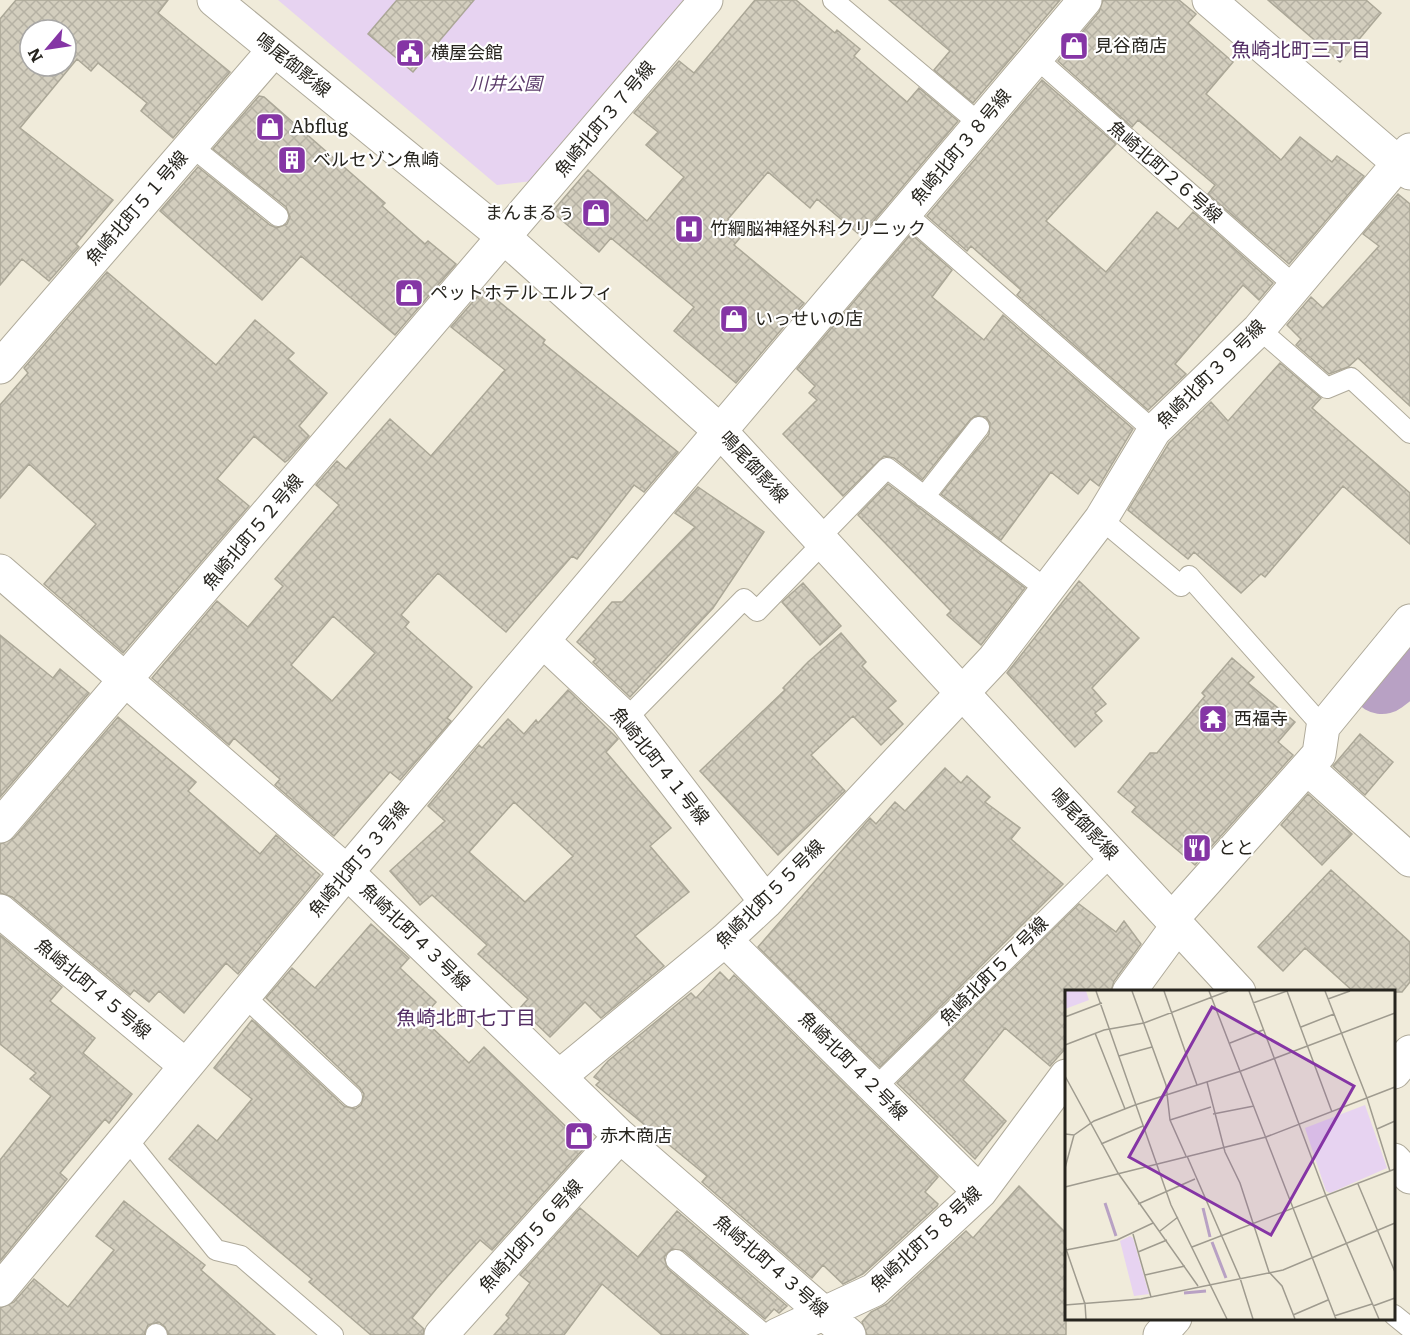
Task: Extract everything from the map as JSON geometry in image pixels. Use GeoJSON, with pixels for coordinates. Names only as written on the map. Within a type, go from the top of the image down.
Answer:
{"type":"FeatureCollection","features":[{"type":"Feature","properties":{"kind":"street","name":"鳴尾御影線"},"geometry":{"type":"LineString","coordinates":[[214,0],[505,238],[720,431],[1237,990]]}},
{"type":"Feature","properties":{"kind":"street","name":"魚崎北町３７号線"},"geometry":{"type":"LineString","coordinates":[[505,238],[706,0]]}},
{"type":"Feature","properties":{"kind":"street","name":"魚崎北町３８号線"},"geometry":{"type":"LineString","coordinates":[[720,431],[1085,0]]}},
{"type":"Feature","properties":{"kind":"street"},"geometry":{"type":"LineString","coordinates":[[1209,0],[1406,162]]}},
{"type":"Feature","properties":{"kind":"street","name":"魚崎北町５１号線"},"geometry":{"type":"LineString","coordinates":[[0,367],[274,50]]}},
{"type":"Feature","properties":{"kind":"street","name":"魚崎北町３９号線"},"geometry":{"type":"LineString","coordinates":[[962,693],[994,659],[1101,519],[1154,430],[1259,329],[1406,162]]}},
{"type":"Feature","properties":{"kind":"street","name":"魚崎北町５２号線"},"geometry":{"type":"LineString","coordinates":[[0,826],[505,238]]}},
{"type":"Feature","properties":{"kind":"street","name":"魚崎北町５３号線"},"geometry":{"type":"LineString","coordinates":[[0,1290],[347,872],[720,431]]}},
{"type":"Feature","properties":{"kind":"street","name":"魚崎北町４３号線"},"geometry":{"type":"LineString","coordinates":[[0,571],[347,872],[620,1136],[849,1335]]}},
{"type":"Feature","properties":{"kind":"street"},"geometry":{"type":"LineString","coordinates":[[1130,990],[1175,922],[1319,754],[1323,727],[1410,621]]}},
{"type":"Feature","properties":{"kind":"street","name":"魚崎北町４１号線"},"geometry":{"type":"LineString","coordinates":[[543,641],[626,719],[766,902]]}},
{"type":"Feature","properties":{"kind":"street","name":"魚崎北町５５号線"},"geometry":{"type":"LineString","coordinates":[[560,1076],[725,940],[766,902],[962,693]]}},
{"type":"Feature","properties":{"kind":"street"},"geometry":{"type":"LineString","coordinates":[[1307,768],[1410,860]]}},
{"type":"Feature","properties":{"kind":"street","name":"魚崎北町４５号線"},"geometry":{"type":"LineString","coordinates":[[0,911],[186,1066]]}},
{"type":"Feature","properties":{"kind":"street","name":"魚崎北町４２号線"},"geometry":{"type":"LineString","coordinates":[[725,940],[980,1192]]}},
{"type":"Feature","properties":{"kind":"street"},"geometry":{"type":"LineString","coordinates":[[1395,1071],[1410,1052]]}},
{"type":"Feature","properties":{"kind":"street","name":"魚崎北町５８号線"},"geometry":{"type":"LineString","coordinates":[[777,1335],[874,1290],[980,1192],[1065,1077]]}},
{"type":"Feature","properties":{"kind":"street","name":"魚崎北町５６号線"},"geometry":{"type":"LineString","coordinates":[[441,1335],[620,1136]]}},
{"type":"Feature","properties":{"kind":"street"},"geometry":{"type":"LineString","coordinates":[[1395,1161],[1410,1177]]}},
{"type":"Feature","properties":{"kind":"street"},"geometry":{"type":"LineString","coordinates":[[1160,1335],[1173,1320]]}},
{"type":"Feature","properties":{"kind":"lane"},"geometry":{"type":"LineString","coordinates":[[833,0],[980,124]]}},
{"type":"Feature","properties":{"kind":"lane","name":"魚崎北町２６号線"},"geometry":{"type":"LineString","coordinates":[[1036,58],[1295,286]]}},
{"type":"Feature","properties":{"kind":"lane"},"geometry":{"type":"LineString","coordinates":[[191,146],[278,216]]}},
{"type":"Feature","properties":{"kind":"lane"},"geometry":{"type":"LineString","coordinates":[[905,213],[1154,430]]}},
{"type":"Feature","properties":{"kind":"lane"},"geometry":{"type":"LineString","coordinates":[[1259,329],[1327,388],[1351,378],[1410,433]]}},
{"type":"Feature","properties":{"kind":"lane"},"geometry":{"type":"LineString","coordinates":[[924,497],[979,426]]}},
{"type":"Feature","properties":{"kind":"lane"},"geometry":{"type":"LineString","coordinates":[[626,719],[744,599],[757,611],[887,468],[1046,590]]}},
{"type":"Feature","properties":{"kind":"lane"},"geometry":{"type":"LineString","coordinates":[[1101,519],[1180,586],[1190,576],[1323,727]]}},
{"type":"Feature","properties":{"kind":"lane","name":"魚崎北町５７号線"},"geometry":{"type":"LineString","coordinates":[[875,1088],[1112,855]]}},
{"type":"Feature","properties":{"kind":"lane"},"geometry":{"type":"LineString","coordinates":[[244,996],[352,1097]]}},
{"type":"Feature","properties":{"kind":"lane"},"geometry":{"type":"LineString","coordinates":[[126,1138],[216,1250],[241,1256],[333,1335]]}},
{"type":"Feature","properties":{"kind":"lane"},"geometry":{"type":"LineString","coordinates":[[676,1260],[765,1335]]}},
{"type":"Feature","properties":{"kind":"lane"},"geometry":{"type":"LineString","coordinates":[[1395,1316],[1410,1328]]}},
{"type":"Feature","properties":{"kind":"green space","name":"川井公園"},"geometry":{"type":"Polygon","coordinates":[[[278,0],[685,0],[533,181],[497,185],[278,0]]]}},
{"type":"Feature","properties":{"kind":"building"},"geometry":{"type":"Polygon","coordinates":[[[16,0],[168,0],[158,13],[230,72],[173,138],[141,111],[147,103],[98,63],[91,71],[78,60],[78,18],[18,18],[18,78],[61,78],[20,128],[113,200],[76,244],[79,247],[49,281],[22,259],[0,285],[0,19],[16,0]]]}},
{"type":"Feature","properties":{"kind":"building","name":"横屋会館"},"geometry":{"type":"Polygon","coordinates":[[[397,0],[474,0],[413,72],[368,34],[397,0]]]}},
{"type":"Feature","properties":{"kind":"building"},"geometry":{"type":"Polygon","coordinates":[[[755,0],[796,0],[835,33],[837,30],[860,49],[854,56],[907,102],[919,88],[958,121],[861,236],[817,199],[810,208],[768,172],[728,219],[744,233],[734,245],[804,303],[736,383],[674,331],[694,307],[611,238],[599,252],[552,212],[588,170],[647,221],[684,177],[646,145],[658,132],[634,113],[679,61],[694,73],[755,0]]]}},
{"type":"Feature","properties":{"kind":"building"},"geometry":{"type":"Polygon","coordinates":[[[889,0],[1060,0],[973,103],[934,70],[950,51],[889,0]]]}},
{"type":"Feature","properties":{"kind":"building"},"geometry":{"type":"Polygon","coordinates":[[[1103,0],[1179,0],[1196,14],[1188,23],[1233,62],[1206,94],[1281,160],[1300,137],[1332,162],[1337,156],[1364,176],[1289,264],[1208,194],[1215,185],[1138,120],[1132,127],[1058,61],[1099,12],[1103,0]]]}},
{"type":"Feature","properties":{"kind":"building"},"geometry":{"type":"Polygon","coordinates":[[[1268,0],[1366,0],[1381,13],[1340,62],[1268,0]]]}},
{"type":"Feature","properties":{"kind":"building"},"geometry":{"type":"Polygon","coordinates":[[[1042,80],[1116,144],[1046,221],[1106,272],[1157,212],[1178,229],[1193,212],[1273,283],[1259,300],[1243,285],[1175,364],[1186,374],[1148,410],[1017,295],[1021,290],[971,246],[967,251],[927,216],[1042,80]]]}},
{"type":"Feature","properties":{"kind":"building"},"geometry":{"type":"Polygon","coordinates":[[[259,96],[264,97],[385,203],[382,206],[425,244],[428,241],[456,264],[395,335],[301,256],[262,300],[160,211],[198,167],[270,225],[277,228],[287,224],[290,217],[286,207],[213,149],[259,96]]]}},
{"type":"Feature","properties":{"kind":"building"},"geometry":{"type":"Polygon","coordinates":[[[1398,194],[1410,204],[1410,406],[1358,358],[1348,367],[1329,374],[1296,345],[1301,339],[1287,325],[1311,297],[1323,308],[1379,246],[1363,234],[1398,194]]]}},
{"type":"Feature","properties":{"kind":"building"},"geometry":{"type":"Polygon","coordinates":[[[911,234],[952,270],[932,297],[984,340],[1003,315],[1133,429],[1099,486],[1090,479],[1078,494],[1051,472],[1001,540],[941,494],[989,434],[990,423],[986,417],[975,416],[970,420],[922,480],[894,458],[884,456],[843,496],[783,434],[817,400],[809,393],[815,386],[797,369],[911,234]]]}},
{"type":"Feature","properties":{"kind":"building"},"geometry":{"type":"Polygon","coordinates":[[[107,272],[216,365],[255,320],[294,353],[288,359],[327,393],[299,426],[309,436],[288,460],[285,462],[254,436],[217,479],[249,506],[123,653],[44,584],[96,524],[29,464],[0,498],[0,405],[28,373],[24,368],[107,272]]]}},
{"type":"Feature","properties":{"kind":"building"},"geometry":{"type":"Polygon","coordinates":[[[484,289],[545,340],[543,343],[678,452],[644,492],[634,485],[577,559],[572,556],[506,632],[438,573],[401,615],[409,622],[405,627],[472,687],[447,718],[451,721],[400,780],[390,772],[334,836],[275,785],[280,779],[234,738],[229,745],[152,678],[217,601],[248,627],[283,586],[275,579],[339,505],[316,485],[337,461],[346,469],[390,419],[431,456],[505,370],[451,327],[484,289]],[[333,616],[291,665],[332,701],[375,653],[333,616]]]}},
{"type":"Feature","properties":{"kind":"building"},"geometry":{"type":"Polygon","coordinates":[[[1280,363],[1321,398],[1312,408],[1410,493],[1410,544],[1343,486],[1265,577],[1261,574],[1241,593],[1194,552],[1188,559],[1128,510],[1169,443],[1211,402],[1228,421],[1280,363]]]}},
{"type":"Feature","properties":{"kind":"building"},"geometry":{"type":"Polygon","coordinates":[[[888,484],[1025,588],[981,645],[947,615],[951,611],[858,515],[888,484]]]}},
{"type":"Feature","properties":{"kind":"building"},"geometry":{"type":"Polygon","coordinates":[[[698,487],[764,532],[713,608],[630,697],[593,662],[596,659],[577,642],[612,602],[622,602],[695,527],[675,513],[698,487]]]}},
{"type":"Feature","properties":{"kind":"building"},"geometry":{"type":"Polygon","coordinates":[[[1079,581],[1139,638],[1092,688],[1106,704],[1095,713],[1102,721],[1075,747],[1007,673],[1079,581]]]}},
{"type":"Feature","properties":{"kind":"building"},"geometry":{"type":"Polygon","coordinates":[[[803,583],[841,626],[820,645],[782,602],[803,583]]]}},
{"type":"Feature","properties":{"kind":"building"},"geometry":{"type":"Polygon","coordinates":[[[841,633],[866,662],[862,666],[896,701],[888,708],[903,724],[881,745],[853,716],[811,755],[845,791],[778,855],[700,771],[785,690],[783,688],[808,662],[841,633]]]}},
{"type":"Feature","properties":{"kind":"building"},"geometry":{"type":"Polygon","coordinates":[[[0,635],[53,678],[60,669],[89,693],[0,797],[0,635]]]}},
{"type":"Feature","properties":{"kind":"building"},"geometry":{"type":"Polygon","coordinates":[[[1232,658],[1254,677],[1248,683],[1295,722],[1278,742],[1293,755],[1195,865],[1132,812],[1136,807],[1118,792],[1150,753],[1157,753],[1205,696],[1202,693],[1232,658]]]}},
{"type":"Feature","properties":{"kind":"building"},"geometry":{"type":"Polygon","coordinates":[[[568,690],[618,739],[606,752],[671,828],[650,846],[689,892],[635,936],[664,966],[601,1018],[585,1002],[550,1037],[520,1008],[528,999],[478,954],[487,945],[432,895],[420,905],[390,871],[445,821],[428,806],[479,745],[482,748],[508,719],[524,734],[536,720],[538,723],[568,690]],[[514,802],[469,852],[525,902],[573,856],[514,802]]]}},
{"type":"Feature","properties":{"kind":"building"},"geometry":{"type":"Polygon","coordinates":[[[118,717],[196,782],[188,791],[260,854],[276,835],[320,875],[238,974],[226,963],[184,1013],[159,991],[149,1002],[134,990],[130,995],[12,897],[0,893],[0,844],[14,838],[118,717]]]}},
{"type":"Feature","properties":{"kind":"building"},"geometry":{"type":"Polygon","coordinates":[[[1360,734],[1393,762],[1365,795],[1333,766],[1360,734]]]}},
{"type":"Feature","properties":{"kind":"building"},"geometry":{"type":"Polygon","coordinates":[[[945,768],[961,783],[967,776],[990,797],[985,802],[1020,828],[1011,839],[1063,884],[880,1067],[758,947],[870,818],[876,824],[895,802],[905,811],[945,768]]]}},
{"type":"Feature","properties":{"kind":"building"},"geometry":{"type":"Polygon","coordinates":[[[1308,794],[1352,834],[1322,865],[1281,825],[1308,794]]]}},
{"type":"Feature","properties":{"kind":"building"},"geometry":{"type":"Polygon","coordinates":[[[1331,870],[1410,942],[1410,982],[1402,992],[1352,990],[1305,948],[1283,971],[1258,947],[1331,870]]]}},
{"type":"Feature","properties":{"kind":"building"},"geometry":{"type":"Polygon","coordinates":[[[1079,904],[1116,932],[1124,921],[1141,944],[1114,981],[1112,990],[1065,990],[1065,1049],[1050,1066],[1005,1028],[963,1080],[1006,1121],[975,1159],[897,1083],[1079,904]]]}},
{"type":"Feature","properties":{"kind":"building"},"geometry":{"type":"Polygon","coordinates":[[[371,924],[409,958],[400,968],[436,1002],[422,1018],[469,1063],[484,1047],[586,1146],[492,1250],[480,1240],[437,1288],[412,1318],[424,1329],[423,1335],[371,1335],[309,1282],[312,1279],[169,1159],[198,1125],[217,1141],[252,1099],[214,1068],[252,1020],[344,1106],[355,1109],[361,1105],[364,1094],[360,1088],[266,998],[292,968],[315,988],[371,924]]]}},
{"type":"Feature","properties":{"kind":"building"},"geometry":{"type":"Polygon","coordinates":[[[0,935],[62,987],[50,1001],[95,1038],[83,1053],[132,1094],[109,1123],[105,1119],[60,1173],[67,1179],[0,1261],[0,1160],[51,1096],[30,1079],[36,1073],[0,1044],[0,935]]]}},
{"type":"Feature","properties":{"kind":"building"},"geometry":{"type":"Polygon","coordinates":[[[720,972],[729,981],[734,975],[938,1177],[925,1192],[938,1204],[937,1206],[863,1274],[843,1284],[823,1265],[812,1278],[702,1182],[707,1176],[596,1085],[600,1081],[594,1077],[608,1061],[691,993],[696,998],[720,972]]]}},
{"type":"Feature","properties":{"kind":"building"},"geometry":{"type":"Polygon","coordinates":[[[1019,1186],[1065,1232],[1066,1335],[867,1335],[862,1322],[871,1312],[887,1304],[966,1231],[973,1238],[1019,1186]]]}},
{"type":"Feature","properties":{"kind":"building"},"geometry":{"type":"Polygon","coordinates":[[[124,1201],[205,1265],[201,1270],[275,1335],[169,1335],[159,1322],[148,1325],[144,1335],[0,1335],[0,1308],[14,1302],[34,1279],[68,1307],[114,1250],[96,1236],[124,1201]]]}},
{"type":"Feature","properties":{"kind":"building"},"geometry":{"type":"Polygon","coordinates":[[[580,1208],[638,1257],[677,1211],[787,1306],[779,1313],[774,1309],[765,1319],[684,1251],[672,1249],[664,1257],[668,1269],[746,1335],[662,1335],[602,1284],[564,1335],[494,1335],[509,1318],[506,1315],[530,1283],[520,1275],[580,1208]]]}},
{"type":"Feature","properties":{"kind":"waterway"},"geometry":{"type":"LineString","coordinates":[[1382,681],[1410,660]]}},
{"type":"Feature","properties":{"kind":"place","name":"見谷商店"},"geometry":{"type":"Point","coordinates":[1074,46]}},
{"type":"Feature","properties":{"kind":"place","name":"横屋会館"},"geometry":{"type":"Point","coordinates":[410,53]}},
{"type":"Feature","properties":{"kind":"place","name":"Abflug"},"geometry":{"type":"Point","coordinates":[270,127]}},
{"type":"Feature","properties":{"kind":"place","name":"ベルセゾン魚崎"},"geometry":{"type":"Point","coordinates":[292,160]}},
{"type":"Feature","properties":{"kind":"place","name":"まんまるぅ"},"geometry":{"type":"Point","coordinates":[596,213]}},
{"type":"Feature","properties":{"kind":"place","name":"竹綱脳神経外科クリニック"},"geometry":{"type":"Point","coordinates":[689,229]}},
{"type":"Feature","properties":{"kind":"place","name":"ペットホテル エルフィ"},"geometry":{"type":"Point","coordinates":[409,293]}},
{"type":"Feature","properties":{"kind":"place","name":"いっせいの店"},"geometry":{"type":"Point","coordinates":[734,319]}},
{"type":"Feature","properties":{"kind":"place","name":"西福寺"},"geometry":{"type":"Point","coordinates":[1213,719]}},
{"type":"Feature","properties":{"kind":"place","name":"とと"},"geometry":{"type":"Point","coordinates":[1197,848]}},
{"type":"Feature","properties":{"kind":"place","name":"赤木商店"},"geometry":{"type":"Point","coordinates":[579,1136]}},
{"type":"Feature","properties":{"kind":"district","name":"魚崎北町三丁目"},"geometry":{"type":"Point","coordinates":[1301,50]}},
{"type":"Feature","properties":{"kind":"district","name":"魚崎北町七丁目"},"geometry":{"type":"Point","coordinates":[466,1018]}}]}
